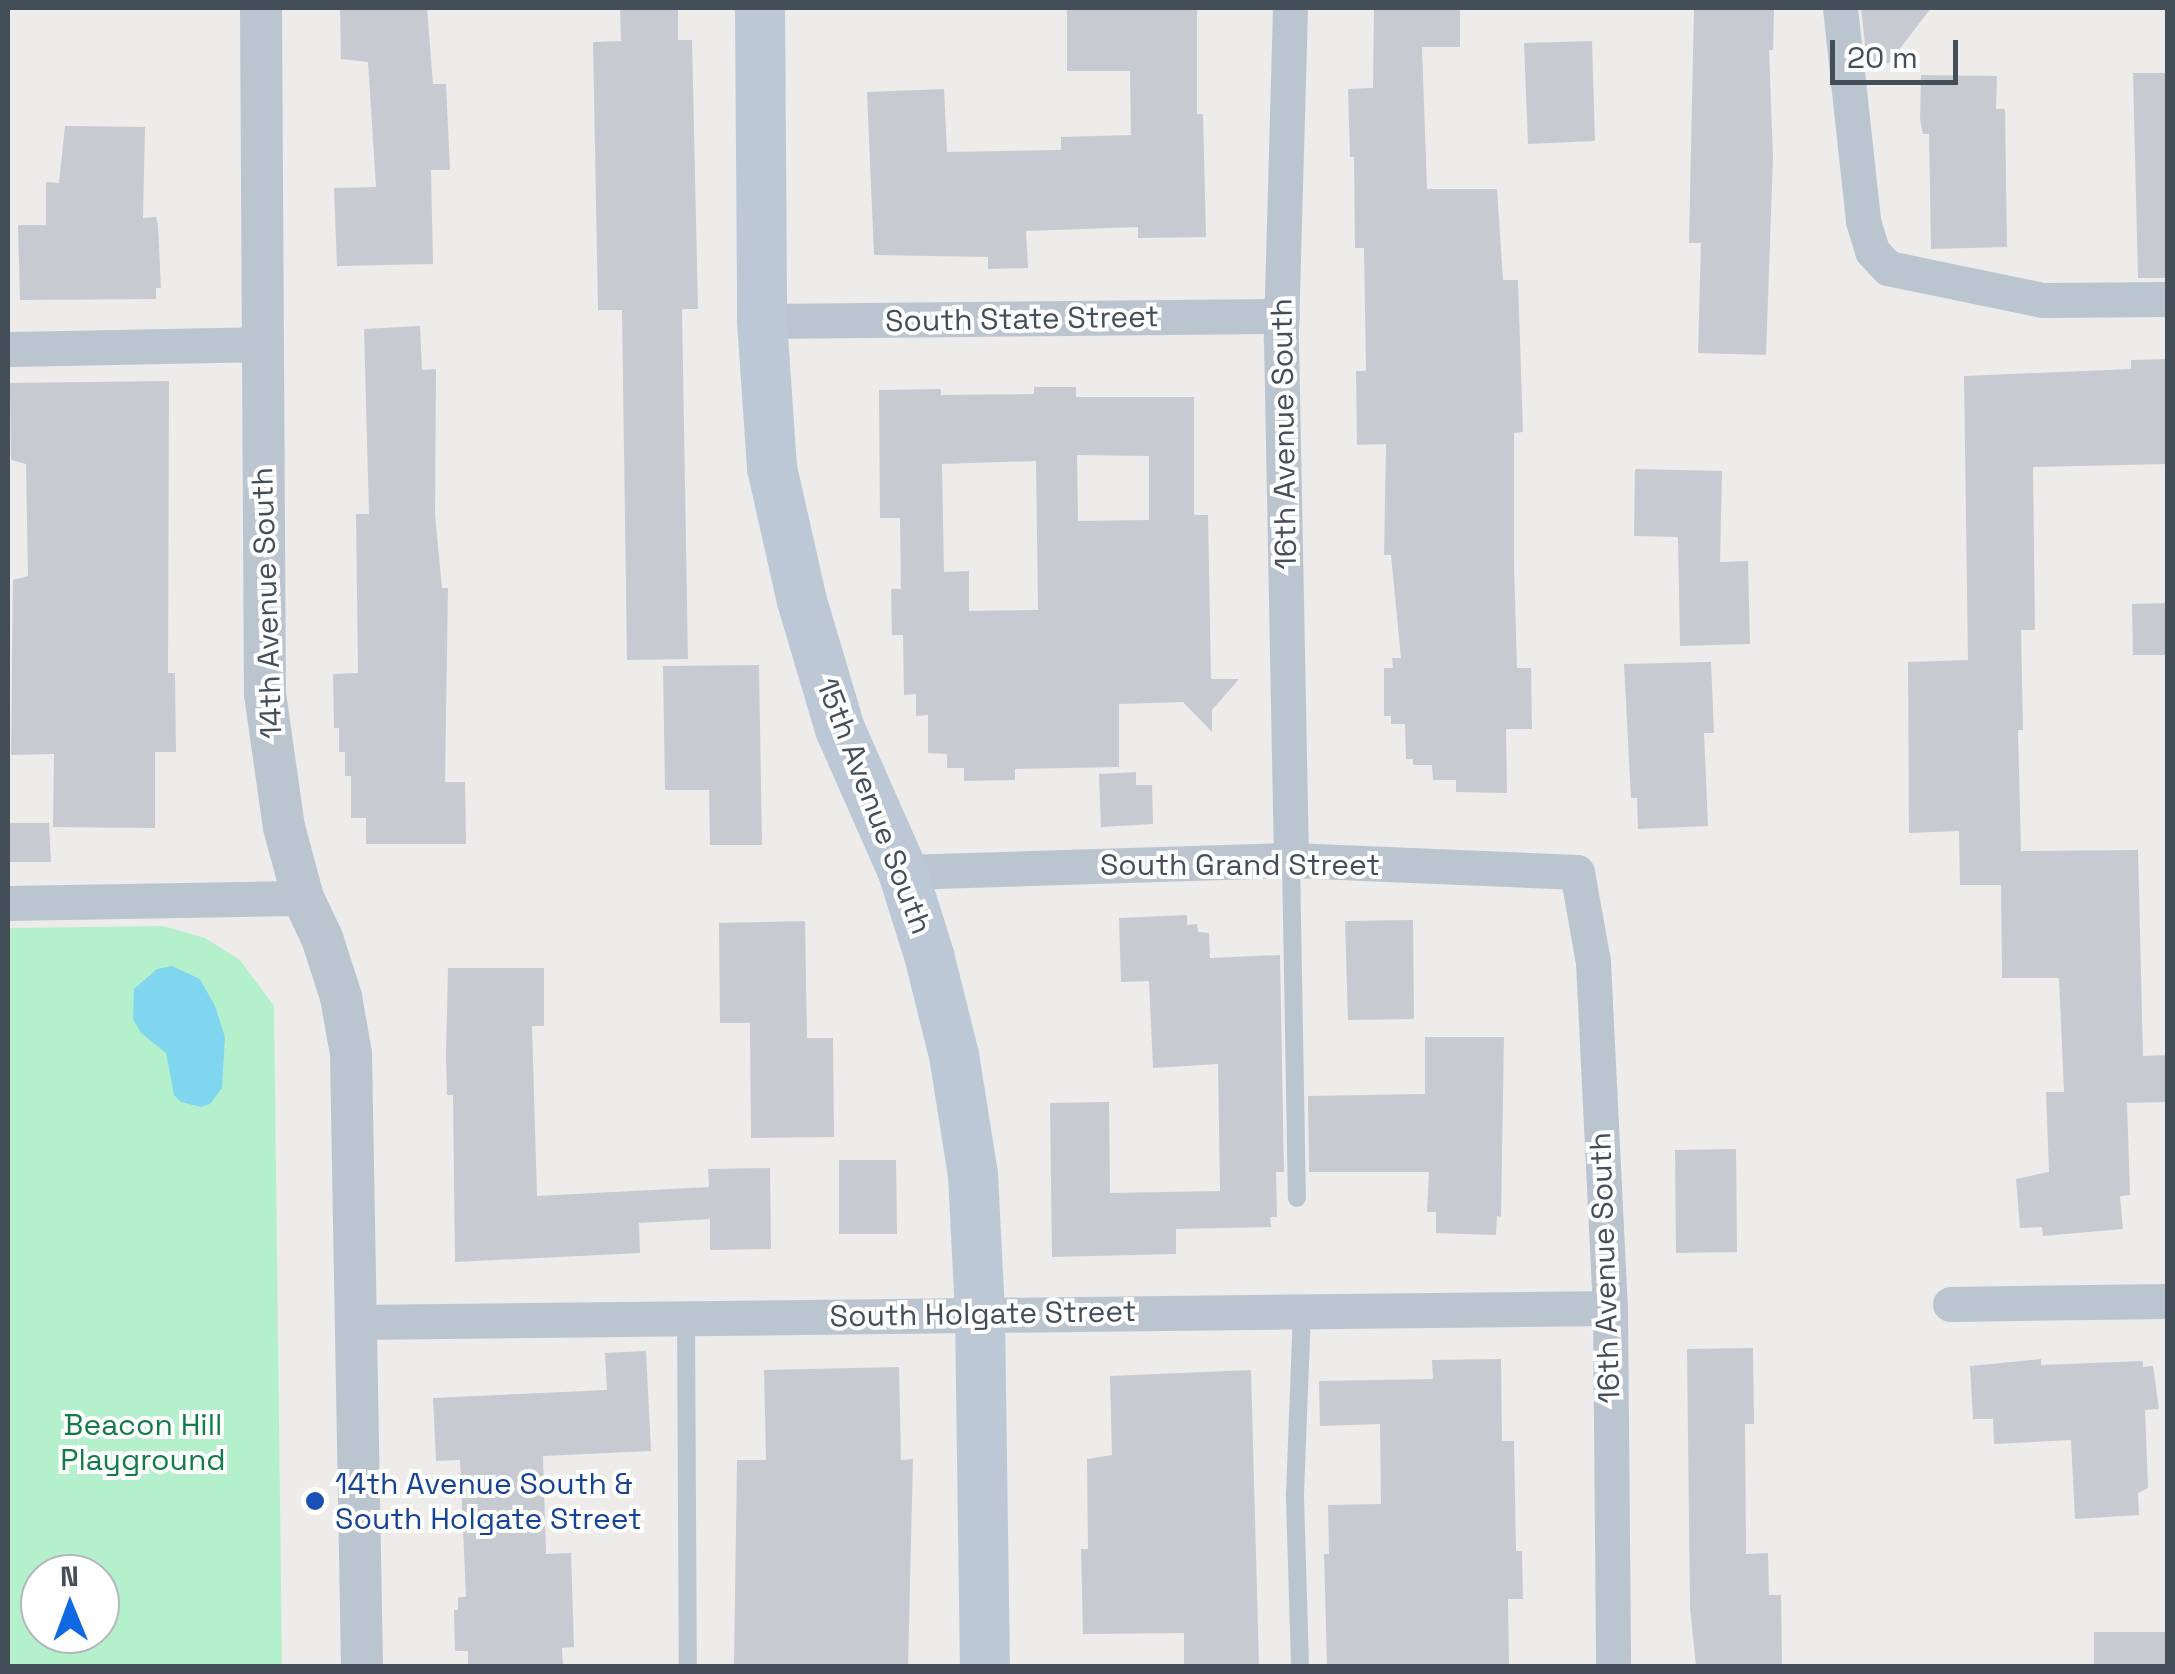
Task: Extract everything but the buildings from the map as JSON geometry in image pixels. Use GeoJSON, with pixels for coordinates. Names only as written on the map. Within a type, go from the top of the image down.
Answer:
{"type":"FeatureCollection","features":[{"type":"Feature","properties":{"kind":"main road","name":"15th Avenue South"},"geometry":{"type":"LineString","coordinates":[[760,8],[762,321],[772,468],[802,601],[840,729],[903,872],[954,1055],[973,1176],[980,1314],[985,1666]]}},
{"type":"Feature","properties":{"kind":"street","name":"14th Avenue South"},"geometry":{"type":"LineString","coordinates":[[261,8],[265,694],[273,769],[303,898],[322,938],[341,997],[351,1054],[362,1666]]}},
{"type":"Feature","properties":{"kind":"street","name":"16th Avenue South"},"geometry":{"type":"LineString","coordinates":[[1290,8],[1282,316],[1291,860]]}},
{"type":"Feature","properties":{"kind":"street"},"geometry":{"type":"LineString","coordinates":[[1840,8],[1863,221],[1872,251],[1888,268],[2043,300],[2168,299]]}},
{"type":"Feature","properties":{"kind":"street","name":"South State Street"},"geometry":{"type":"LineString","coordinates":[[762,321],[1282,316]]}},
{"type":"Feature","properties":{"kind":"street"},"geometry":{"type":"LineString","coordinates":[[11,349],[262,344]]}},
{"type":"Feature","properties":{"kind":"street","name":"South Grand Street"},"geometry":{"type":"LineString","coordinates":[[903,872],[1291,860],[1577,872]]}},
{"type":"Feature","properties":{"kind":"street","name":"16th Avenue South"},"geometry":{"type":"LineString","coordinates":[[1577,872],[1594,962],[1610,1308],[1613,1666]]}},
{"type":"Feature","properties":{"kind":"street"},"geometry":{"type":"LineString","coordinates":[[8,903],[303,898]]}},
{"type":"Feature","properties":{"kind":"street"},"geometry":{"type":"LineString","coordinates":[[1950,1304],[2168,1301]]}},
{"type":"Feature","properties":{"kind":"street","name":"South Holgate Street"},"geometry":{"type":"LineString","coordinates":[[356,1322],[1610,1308]]}},
{"type":"Feature","properties":{"kind":"lane"},"geometry":{"type":"LineString","coordinates":[[1291,860],[1297,1198]]}},
{"type":"Feature","properties":{"kind":"lane"},"geometry":{"type":"LineString","coordinates":[[1300,1666],[1295,1494],[1302,1311]]}},
{"type":"Feature","properties":{"kind":"lane"},"geometry":{"type":"LineString","coordinates":[[686,1317],[688,1666]]}},
{"type":"Feature","properties":{"kind":"green space","name":"Beacon Hill Playground"},"geometry":{"type":"Polygon","coordinates":[[[163,926],[205,938],[240,960],[274,1006],[282,1666],[8,1666],[8,928],[163,926]]]}},
{"type":"Feature","properties":{"kind":"water"},"geometry":{"type":"Polygon","coordinates":[[[172,966],[200,979],[215,1006],[225,1037],[222,1088],[210,1104],[201,1107],[181,1102],[174,1095],[166,1053],[141,1033],[133,1019],[134,989],[157,969],[172,966]]]}},
{"type":"Feature","properties":{"kind":"place","name":"14th Avenue South & South Holgate Street"},"geometry":{"type":"Point","coordinates":[315,1501]}}]}
